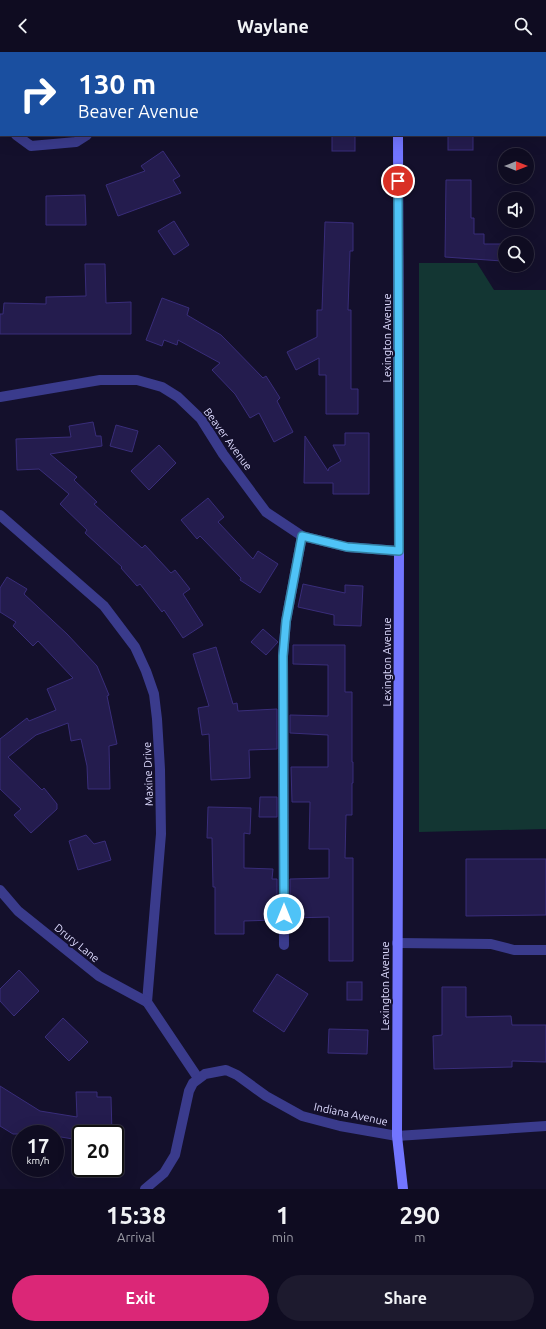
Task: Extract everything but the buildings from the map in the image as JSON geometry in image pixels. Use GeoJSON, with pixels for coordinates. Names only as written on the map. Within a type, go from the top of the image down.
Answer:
{"type":"FeatureCollection","features":[{"type":"Feature","properties":{"kind":"street"},"geometry":{"type":"LineString","coordinates":[[17,136],[31,146],[76,142],[85,136]]}},
{"type":"Feature","properties":{"kind":"street","name":"Lexington Avenue"},"geometry":{"type":"LineString","coordinates":[[398,136],[399,551],[397,1136],[403,1189]]}},
{"type":"Feature","properties":{"kind":"street","name":"Beaver Avenue"},"geometry":{"type":"LineString","coordinates":[[0,397],[100,380],[138,380],[162,387],[178,397],[201,419],[223,454],[266,512],[302,536],[347,547],[399,551]]}},
{"type":"Feature","properties":{"kind":"street","name":"Maxine Drive"},"geometry":{"type":"LineString","coordinates":[[0,515],[104,606],[135,647],[154,694],[160,769],[161,834],[147,1002]]}},
{"type":"Feature","properties":{"kind":"street"},"geometry":{"type":"LineString","coordinates":[[284,945],[283,656],[286,621],[302,536]]}},
{"type":"Feature","properties":{"kind":"street","name":"Drury Lane"},"geometry":{"type":"LineString","coordinates":[[0,890],[18,911],[98,976],[147,1002]]}},
{"type":"Feature","properties":{"kind":"street"},"geometry":{"type":"LineString","coordinates":[[397,943],[491,944],[514,950],[546,950]]}},
{"type":"Feature","properties":{"kind":"street"},"geometry":{"type":"LineString","coordinates":[[145,1189],[164,1173],[175,1155],[189,1091],[193,1083],[198,1078],[147,1002]]}},
{"type":"Feature","properties":{"kind":"street","name":"Indiana Avenue"},"geometry":{"type":"LineString","coordinates":[[198,1078],[215,1071],[226,1070],[237,1075],[266,1096],[302,1116],[319,1122],[397,1136],[546,1126]]}},
{"type":"Feature","properties":{"kind":"green space"},"geometry":{"type":"Polygon","coordinates":[[[419,263],[477,263],[494,290],[546,290],[546,829],[419,832],[419,263]]]}},
{"type":"Feature","properties":{"kind":"route"},"geometry":{"type":"LineString","coordinates":[[284,914],[283,656],[286,621],[302,536],[347,547],[399,551],[398,181]]}}]}
